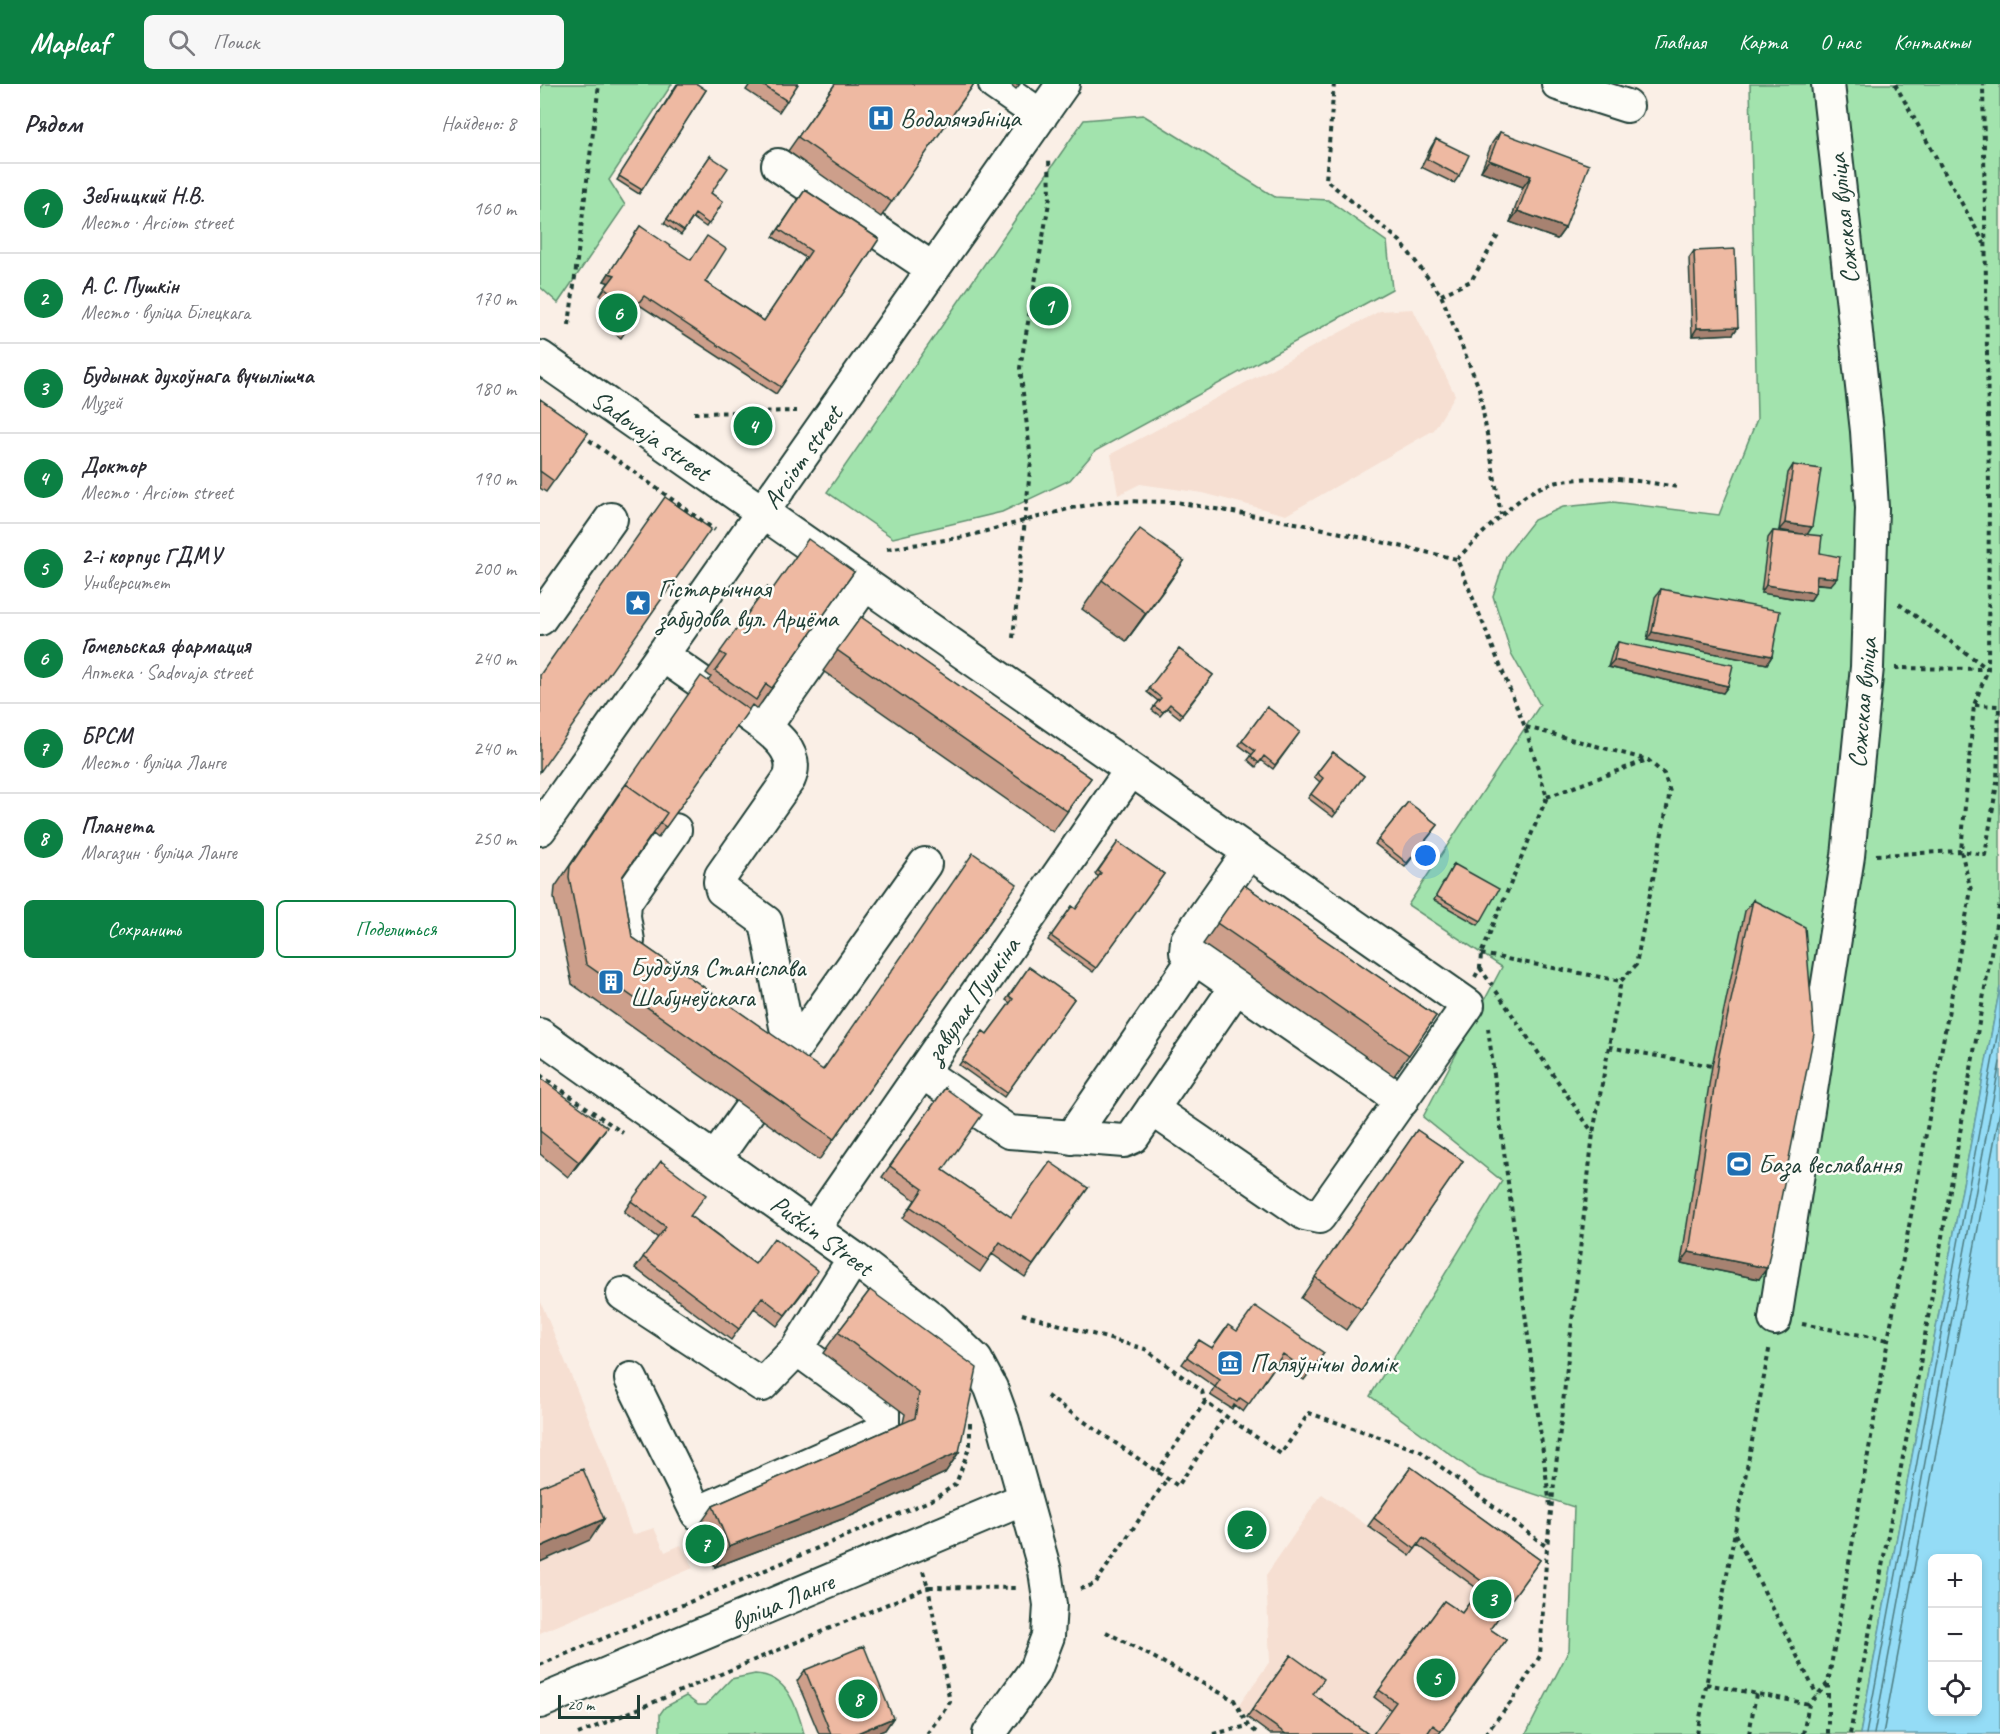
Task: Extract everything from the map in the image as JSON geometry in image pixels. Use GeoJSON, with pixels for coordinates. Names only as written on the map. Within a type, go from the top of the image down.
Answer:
{"type":"FeatureCollection","features":[{"type":"Feature","properties":{"kind":"street"},"geometry":{"type":"LineString","coordinates":[[995,84],[1041,116]]}},
{"type":"Feature","properties":{"kind":"street","name":"Arciom street"},"geometry":{"type":"LineString","coordinates":[[540,830],[1063,84]]}},
{"type":"Feature","properties":{"kind":"street"},"geometry":{"type":"LineString","coordinates":[[1557,84],[1627,106]]}},
{"type":"Feature","properties":{"kind":"street","name":"Сожская вуліца"},"geometry":{"type":"LineString","coordinates":[[1774,1319],[1848,856],[1867,667],[1872,508],[1867,431],[1828,84]]}},
{"type":"Feature","properties":{"kind":"street"},"geometry":{"type":"LineString","coordinates":[[778,165],[933,269]]}},
{"type":"Feature","properties":{"kind":"street","name":"Sadovaja street"},"geometry":{"type":"LineString","coordinates":[[540,357],[762,513]]}},
{"type":"Feature","properties":{"kind":"street"},"geometry":{"type":"LineString","coordinates":[[762,513],[1249,852],[1475,1003],[1402,1101],[1322,1215],[1315,1217],[1305,1214],[1152,1109]]}},
{"type":"Feature","properties":{"kind":"street"},"geometry":{"type":"LineString","coordinates":[[540,619],[611,519]]}},
{"type":"Feature","properties":{"kind":"street"},"geometry":{"type":"LineString","coordinates":[[785,1061],[766,922],[722,890],[721,876],[791,774],[792,762],[782,742],[756,720],[831,632],[865,585]]}},
{"type":"Feature","properties":{"kind":"street"},"geometry":{"type":"LineString","coordinates":[[662,655],[705,685]]}},
{"type":"Feature","properties":{"kind":"street","name":"завулак Пушкіна"},"geometry":{"type":"LineString","coordinates":[[813,1228],[1131,770]]}},
{"type":"Feature","properties":{"kind":"street"},"geometry":{"type":"LineString","coordinates":[[648,963],[630,947],[624,906],[675,830]]}},
{"type":"Feature","properties":{"kind":"street"},"geometry":{"type":"LineString","coordinates":[[1249,852],[1187,940],[1186,952],[1402,1101]]}},
{"type":"Feature","properties":{"kind":"street"},"geometry":{"type":"LineString","coordinates":[[785,1061],[925,864]]}},
{"type":"Feature","properties":{"kind":"street"},"geometry":{"type":"LineString","coordinates":[[1071,1138],[1194,959]]}},
{"type":"Feature","properties":{"kind":"street"},"geometry":{"type":"LineString","coordinates":[[922,1072],[1009,1132],[1071,1138],[1128,1140],[1236,987]]}},
{"type":"Feature","properties":{"kind":"street","name":"Puškin Street"},"geometry":{"type":"LineString","coordinates":[[540,1035],[854,1258],[934,1320],[976,1360],[991,1388],[1024,1498],[1048,1588],[1050,1605],[1048,1636],[1035,1670],[989,1734]]}},
{"type":"Feature","properties":{"kind":"street"},"geometry":{"type":"LineString","coordinates":[[756,1040],[785,1061]]}},
{"type":"Feature","properties":{"kind":"street"},"geometry":{"type":"LineString","coordinates":[[715,1159],[749,1111]]}},
{"type":"Feature","properties":{"kind":"street"},"geometry":{"type":"LineString","coordinates":[[623,1294],[762,1385],[797,1349],[854,1258]]}},
{"type":"Feature","properties":{"kind":"street"},"geometry":{"type":"LineString","coordinates":[[631,1379],[697,1513],[883,1431],[883,1413],[797,1349]]}},
{"type":"Feature","properties":{"kind":"street","name":"вуліца Ланге"},"geometry":{"type":"LineString","coordinates":[[540,1702],[1024,1498]]}},
{"type":"Feature","properties":{"kind":"path"},"geometry":{"type":"LineString","coordinates":[[569,325],[599,84]]}},
{"type":"Feature","properties":{"kind":"path"},"geometry":{"type":"LineString","coordinates":[[1334,84],[1326,180],[1400,241],[1441,296],[1479,388],[1501,515]]}},
{"type":"Feature","properties":{"kind":"path"},"geometry":{"type":"LineString","coordinates":[[1895,84],[1986,246]]}},
{"type":"Feature","properties":{"kind":"path"},"geometry":{"type":"LineString","coordinates":[[1828,1734],[1828,1683],[1888,1340],[1971,890],[1961,851],[1974,705],[1988,669],[1989,487],[1983,84]]}},
{"type":"Feature","properties":{"kind":"path"},"geometry":{"type":"LineString","coordinates":[[1013,638],[1031,460],[1020,368],[1050,197],[1049,147]]}},
{"type":"Feature","properties":{"kind":"path"},"geometry":{"type":"LineString","coordinates":[[1441,296],[1471,281],[1500,232]]}},
{"type":"Feature","properties":{"kind":"path"},"geometry":{"type":"LineString","coordinates":[[694,413],[797,411]]}},
{"type":"Feature","properties":{"kind":"path"},"geometry":{"type":"LineString","coordinates":[[579,433],[715,530]]}},
{"type":"Feature","properties":{"kind":"path"},"geometry":{"type":"LineString","coordinates":[[1457,559],[1501,515],[1543,486],[1586,479],[1636,480],[1677,487]]}},
{"type":"Feature","properties":{"kind":"path"},"geometry":{"type":"LineString","coordinates":[[887,549],[964,537],[1026,520],[1112,501],[1176,502],[1301,524],[1457,559]]}},
{"type":"Feature","properties":{"kind":"path"},"geometry":{"type":"LineString","coordinates":[[1457,559],[1525,727],[1547,797],[1480,954],[1475,1003],[1551,1512]]}},
{"type":"Feature","properties":{"kind":"path"},"geometry":{"type":"LineString","coordinates":[[1870,584],[1988,669]]}},
{"type":"Feature","properties":{"kind":"path"},"geometry":{"type":"LineString","coordinates":[[1867,667],[1988,669]]}},
{"type":"Feature","properties":{"kind":"path"},"geometry":{"type":"LineString","coordinates":[[1848,856],[1961,851],[1985,855],[1998,783],[1999,706],[1974,705]]}},
{"type":"Feature","properties":{"kind":"path"},"geometry":{"type":"LineString","coordinates":[[1485,1734],[1512,1701],[1540,1656],[1547,1547],[1593,1133],[1621,981],[1636,965],[1670,792],[1664,774],[1648,760],[1525,727]]}},
{"type":"Feature","properties":{"kind":"path"},"geometry":{"type":"LineString","coordinates":[[1547,797],[1648,760]]}},
{"type":"Feature","properties":{"kind":"path"},"geometry":{"type":"LineString","coordinates":[[1850,1734],[1914,1399],[2000,901]]}},
{"type":"Feature","properties":{"kind":"path"},"geometry":{"type":"LineString","coordinates":[[1480,954],[1621,981]]}},
{"type":"Feature","properties":{"kind":"path"},"geometry":{"type":"LineString","coordinates":[[1475,1003],[1480,968]]}},
{"type":"Feature","properties":{"kind":"path"},"geometry":{"type":"LineString","coordinates":[[1480,968],[1593,1133]]}},
{"type":"Feature","properties":{"kind":"path"},"geometry":{"type":"LineString","coordinates":[[1609,1047],[1712,1066]]}},
{"type":"Feature","properties":{"kind":"path"},"geometry":{"type":"LineString","coordinates":[[1022,1314],[1145,1349],[1202,1391],[1205,1402],[1281,1454],[1309,1413],[1420,1451],[1547,1547]]}},
{"type":"Feature","properties":{"kind":"path"},"geometry":{"type":"LineString","coordinates":[[1697,1734],[1774,1319],[1888,1340]]}},
{"type":"Feature","properties":{"kind":"path"},"geometry":{"type":"LineString","coordinates":[[1047,1396],[1178,1486],[1225,1416]]}},
{"type":"Feature","properties":{"kind":"path"},"geometry":{"type":"LineString","coordinates":[[1157,1472],[1205,1402]]}},
{"type":"Feature","properties":{"kind":"path"},"geometry":{"type":"LineString","coordinates":[[1080,1589],[1095,1584],[1167,1479]]}},
{"type":"Feature","properties":{"kind":"path"},"geometry":{"type":"LineString","coordinates":[[1735,1533],[1817,1695]]}},
{"type":"Feature","properties":{"kind":"path"},"geometry":{"type":"LineString","coordinates":[[919,1562],[928,1587],[950,1702],[927,1734]]}},
{"type":"Feature","properties":{"kind":"path"},"geometry":{"type":"LineString","coordinates":[[578,1734],[928,1587],[1029,1588]]}},
{"type":"Feature","properties":{"kind":"path"},"geometry":{"type":"LineString","coordinates":[[1106,1632],[1234,1700],[1248,1726],[1259,1734]]}},
{"type":"Feature","properties":{"kind":"path"},"geometry":{"type":"LineString","coordinates":[[1803,1734],[1809,1704],[1828,1683]]}},
{"type":"Feature","properties":{"kind":"path"},"geometry":{"type":"LineString","coordinates":[[1706,1684],[1809,1704]]}},
{"type":"Feature","properties":{"kind":"path"},"geometry":{"type":"LineString","coordinates":[[1749,1734],[1756,1694]]}},
{"type":"Feature","properties":{"kind":"path"},"geometry":{"type":"LineString","coordinates":[[1214,1734],[1248,1726]]}},
{"type":"Feature","properties":{"kind":"shaded area"},"geometry":{"type":"Polygon","coordinates":[[[1413,309],[1455,395],[1434,430],[1286,515],[1203,493],[1140,484],[1118,495],[1111,454],[1380,311],[1413,309]]]}},
{"type":"Feature","properties":{"kind":"shaded area"},"geometry":{"type":"Polygon","coordinates":[[[540,1300],[607,1463],[632,1535],[654,1528],[665,1552],[681,1545],[693,1568],[540,1633],[540,1300]]]}},
{"type":"Feature","properties":{"kind":"shaded area"},"geometry":{"type":"Polygon","coordinates":[[[1406,1474],[1535,1567],[1485,1636],[1501,1648],[1439,1734],[1270,1734],[1237,1708],[1270,1661],[1266,1575],[1322,1494],[1368,1526],[1406,1474]]]}},
{"type":"Feature","properties":{"kind":"green space"},"geometry":{"type":"Polygon","coordinates":[[[543,84],[672,84],[609,180],[625,205],[558,303],[540,287],[540,89],[543,84]]]}},
{"type":"Feature","properties":{"kind":"green space"},"geometry":{"type":"Polygon","coordinates":[[[1750,84],[2000,84],[2000,987],[1860,1734],[1526,1734],[1569,1650],[1574,1507],[1480,1476],[1370,1396],[1502,1181],[1423,1117],[1502,967],[1408,905],[1540,705],[1511,653],[1493,596],[1506,556],[1534,520],[1563,507],[1613,502],[1719,515],[1757,419],[1750,84]]]}},
{"type":"Feature","properties":{"kind":"green space"},"geometry":{"type":"Polygon","coordinates":[[[1143,115],[1275,197],[1328,200],[1387,242],[1392,289],[1095,451],[1070,480],[1002,512],[893,538],[827,492],[1084,120],[1143,115]]]}},
{"type":"Feature","properties":{"kind":"green space"},"geometry":{"type":"Polygon","coordinates":[[[755,1674],[766,1676],[783,1686],[794,1703],[804,1734],[660,1734],[660,1714],[665,1707],[686,1696],[698,1705],[706,1705],[731,1679],[755,1674]]]}},
{"type":"Feature","properties":{"kind":"water"},"geometry":{"type":"Polygon","coordinates":[[[2000,987],[2000,1734],[1860,1734],[2000,987]]]}},
{"type":"Feature","properties":{"kind":"building"},"geometry":{"type":"Polygon","coordinates":[[[678,84],[697,84],[706,90],[642,190],[619,176],[678,84]]]}},
{"type":"Feature","properties":{"kind":"building"},"geometry":{"type":"Polygon","coordinates":[[[761,84],[798,84],[787,101],[761,84]]]}},
{"type":"Feature","properties":{"kind":"building","name":"Водалячэбніца"},"geometry":{"type":"Polygon","coordinates":[[[835,84],[974,84],[892,202],[798,137],[835,84]]]}},
{"type":"Feature","properties":{"kind":"building"},"geometry":{"type":"Polygon","coordinates":[[[1500,132],[1589,165],[1565,228],[1518,211],[1531,176],[1489,160],[1500,132]]]}},
{"type":"Feature","properties":{"kind":"building"},"geometry":{"type":"Polygon","coordinates":[[[1436,139],[1469,155],[1459,176],[1427,159],[1436,139]]]}},
{"type":"Feature","properties":{"kind":"building"},"geometry":{"type":"Polygon","coordinates":[[[710,156],[728,168],[711,193],[723,202],[709,224],[695,214],[684,231],[667,219],[710,156]]]}},
{"type":"Feature","properties":{"kind":"building"},"geometry":{"type":"Polygon","coordinates":[[[805,190],[879,239],[781,387],[644,296],[626,319],[631,323],[626,330],[604,314],[617,297],[605,288],[615,275],[609,273],[640,226],[691,260],[707,236],[726,249],[705,282],[764,321],[811,251],[779,229],[805,190]]]}},
{"type":"Feature","properties":{"kind":"building"},"geometry":{"type":"Polygon","coordinates":[[[1735,249],[1738,327],[1697,328],[1694,251],[1735,249]]]}},
{"type":"Feature","properties":{"kind":"building"},"geometry":{"type":"Polygon","coordinates":[[[540,399],[588,433],[554,481],[540,471],[540,399]]]}},
{"type":"Feature","properties":{"kind":"building"},"geometry":{"type":"Polygon","coordinates":[[[1793,465],[1821,469],[1812,527],[1785,523],[1793,465]]]}},
{"type":"Feature","properties":{"kind":"building"},"geometry":{"type":"Polygon","coordinates":[[[665,497],[711,529],[540,772],[540,675],[665,497]]]}},
{"type":"Feature","properties":{"kind":"building"},"geometry":{"type":"Polygon","coordinates":[[[1140,529],[1184,561],[1146,613],[1102,580],[1140,529]]]}},
{"type":"Feature","properties":{"kind":"building"},"geometry":{"type":"Polygon","coordinates":[[[1773,531],[1822,536],[1820,553],[1840,557],[1837,578],[1817,576],[1815,593],[1766,585],[1773,531]]]}},
{"type":"Feature","properties":{"kind":"building"},"geometry":{"type":"Polygon","coordinates":[[[808,539],[854,572],[772,688],[766,684],[756,700],[715,671],[726,656],[720,652],[767,587],[772,590],[808,539]]]}},
{"type":"Feature","properties":{"kind":"building"},"geometry":{"type":"Polygon","coordinates":[[[1661,589],[1780,611],[1772,656],[1652,632],[1661,589]]]}},
{"type":"Feature","properties":{"kind":"building"},"geometry":{"type":"Polygon","coordinates":[[[861,617],[1091,778],[1067,811],[837,650],[861,617]]]}},
{"type":"Feature","properties":{"kind":"building"},"geometry":{"type":"Polygon","coordinates":[[[1618,642],[1733,665],[1728,686],[1614,660],[1618,642]]]}},
{"type":"Feature","properties":{"kind":"building"},"geometry":{"type":"Polygon","coordinates":[[[1179,649],[1213,675],[1182,714],[1170,704],[1163,712],[1154,706],[1161,698],[1149,688],[1179,649]]]}},
{"type":"Feature","properties":{"kind":"building"},"geometry":{"type":"Polygon","coordinates":[[[701,676],[749,710],[666,827],[660,823],[667,813],[626,784],[701,676]]]}},
{"type":"Feature","properties":{"kind":"building"},"geometry":{"type":"Polygon","coordinates":[[[1267,707],[1300,732],[1275,765],[1264,756],[1259,763],[1251,756],[1255,751],[1242,741],[1267,707]]]}},
{"type":"Feature","properties":{"kind":"building"},"geometry":{"type":"Polygon","coordinates":[[[1333,752],[1364,776],[1336,813],[1311,794],[1323,778],[1317,773],[1333,752]]]}},
{"type":"Feature","properties":{"kind":"building"},"geometry":{"type":"Polygon","coordinates":[[[626,784],[667,813],[622,877],[632,937],[823,1070],[973,853],[1017,884],[834,1139],[586,964],[569,877],[570,866],[626,784]]]}},
{"type":"Feature","properties":{"kind":"building"},"geometry":{"type":"Polygon","coordinates":[[[1408,802],[1438,825],[1407,863],[1378,840],[1408,802]]]}},
{"type":"Feature","properties":{"kind":"building"},"geometry":{"type":"Polygon","coordinates":[[[1118,842],[1164,874],[1096,968],[1051,936],[1072,906],[1076,909],[1101,873],[1098,871],[1118,842]]]}},
{"type":"Feature","properties":{"kind":"building"},"geometry":{"type":"Polygon","coordinates":[[[1454,864],[1499,889],[1481,921],[1436,896],[1454,864]]]}},
{"type":"Feature","properties":{"kind":"building"},"geometry":{"type":"Polygon","coordinates":[[[1244,885],[1436,1016],[1409,1055],[1217,923],[1244,885]]]}},
{"type":"Feature","properties":{"kind":"building","name":"База веславання"},"geometry":{"type":"Polygon","coordinates":[[[1753,900],[1805,927],[1814,1034],[1767,1268],[1689,1252],[1719,1055],[1753,900]]]}},
{"type":"Feature","properties":{"kind":"building"},"geometry":{"type":"Polygon","coordinates":[[[1029,967],[1074,999],[1007,1093],[962,1061],[983,1031],[987,1034],[1013,999],[1009,996],[1029,967]]]}},
{"type":"Feature","properties":{"kind":"building"},"geometry":{"type":"Polygon","coordinates":[[[540,1078],[607,1127],[579,1162],[540,1131],[540,1078]]]}},
{"type":"Feature","properties":{"kind":"building"},"geometry":{"type":"Polygon","coordinates":[[[945,1088],[982,1115],[943,1170],[1011,1217],[1050,1162],[1088,1188],[1033,1265],[1000,1242],[988,1260],[911,1207],[923,1189],[890,1166],[945,1088]]]}},
{"type":"Feature","properties":{"kind":"building"},"geometry":{"type":"Polygon","coordinates":[[[1417,1130],[1463,1161],[1361,1309],[1315,1277],[1417,1130]]]}},
{"type":"Feature","properties":{"kind":"building"},"geometry":{"type":"Polygon","coordinates":[[[661,1161],[706,1195],[690,1216],[755,1264],[774,1238],[818,1271],[785,1315],[762,1297],[739,1329],[643,1257],[666,1227],[631,1201],[661,1161]]]}},
{"type":"Feature","properties":{"kind":"building"},"geometry":{"type":"Polygon","coordinates":[[[870,1290],[977,1368],[959,1452],[867,1494],[729,1546],[713,1506],[915,1418],[919,1393],[838,1332],[870,1290]]]}},
{"type":"Feature","properties":{"kind":"building","name":"Паляўнічы домік"},"geometry":{"type":"Polygon","coordinates":[[[1255,1306],[1324,1353],[1310,1373],[1283,1354],[1249,1404],[1240,1398],[1237,1402],[1215,1387],[1220,1380],[1187,1357],[1199,1340],[1212,1348],[1228,1325],[1237,1331],[1255,1306]]]}},
{"type":"Feature","properties":{"kind":"building"},"geometry":{"type":"Polygon","coordinates":[[[1411,1467],[1540,1560],[1490,1629],[1506,1640],[1441,1731],[1433,1725],[1427,1734],[1373,1734],[1396,1702],[1379,1690],[1444,1601],[1462,1613],[1484,1583],[1423,1538],[1415,1549],[1374,1518],[1411,1467]]]}},
{"type":"Feature","properties":{"kind":"building"},"geometry":{"type":"Polygon","coordinates":[[[583,1469],[604,1519],[540,1547],[540,1487],[583,1469]]]}},
{"type":"Feature","properties":{"kind":"building"},"geometry":{"type":"Polygon","coordinates":[[[864,1646],[893,1718],[855,1734],[831,1734],[805,1670],[864,1646]]]}},
{"type":"Feature","properties":{"kind":"building"},"geometry":{"type":"Polygon","coordinates":[[[1291,1655],[1324,1679],[1313,1694],[1368,1734],[1286,1734],[1252,1710],[1291,1655]]]}},
{"type":"Feature","properties":{"kind":"place","name":"Водалячэбніца"},"geometry":{"type":"Point","coordinates":[881,118]}},
{"type":"Feature","properties":{"kind":"place","name":"Зебницкий Н.В."},"geometry":{"type":"Point","coordinates":[1049,306]}},
{"type":"Feature","properties":{"kind":"place","name":"Гомельская фармация"},"geometry":{"type":"Point","coordinates":[618,313]}},
{"type":"Feature","properties":{"kind":"place","name":"Доктор"},"geometry":{"type":"Point","coordinates":[753,426]}},
{"type":"Feature","properties":{"kind":"place","name":"Гістарычная забудова вул. Арцёма"},"geometry":{"type":"Point","coordinates":[638,603]}},
{"type":"Feature","properties":{"kind":"place","name":"Будоўля Станіслава Шабунеўскага"},"geometry":{"type":"Point","coordinates":[611,982]}},
{"type":"Feature","properties":{"kind":"place","name":"База веславання"},"geometry":{"type":"Point","coordinates":[1739,1164]}},
{"type":"Feature","properties":{"kind":"place","name":"Паляўнічы домік"},"geometry":{"type":"Point","coordinates":[1230,1363]}},
{"type":"Feature","properties":{"kind":"place","name":"А. С. Пушкін"},"geometry":{"type":"Point","coordinates":[1247,1530]}},
{"type":"Feature","properties":{"kind":"place","name":"БРСМ"},"geometry":{"type":"Point","coordinates":[705,1544]}},
{"type":"Feature","properties":{"kind":"place","name":"Будынак духоўнага вучылішча"},"geometry":{"type":"Point","coordinates":[1492,1599]}},
{"type":"Feature","properties":{"kind":"place","name":"2-і корпус ГДМУ"},"geometry":{"type":"Point","coordinates":[1436,1678]}},
{"type":"Feature","properties":{"kind":"place","name":"Планета"},"geometry":{"type":"Point","coordinates":[858,1699]}}]}
